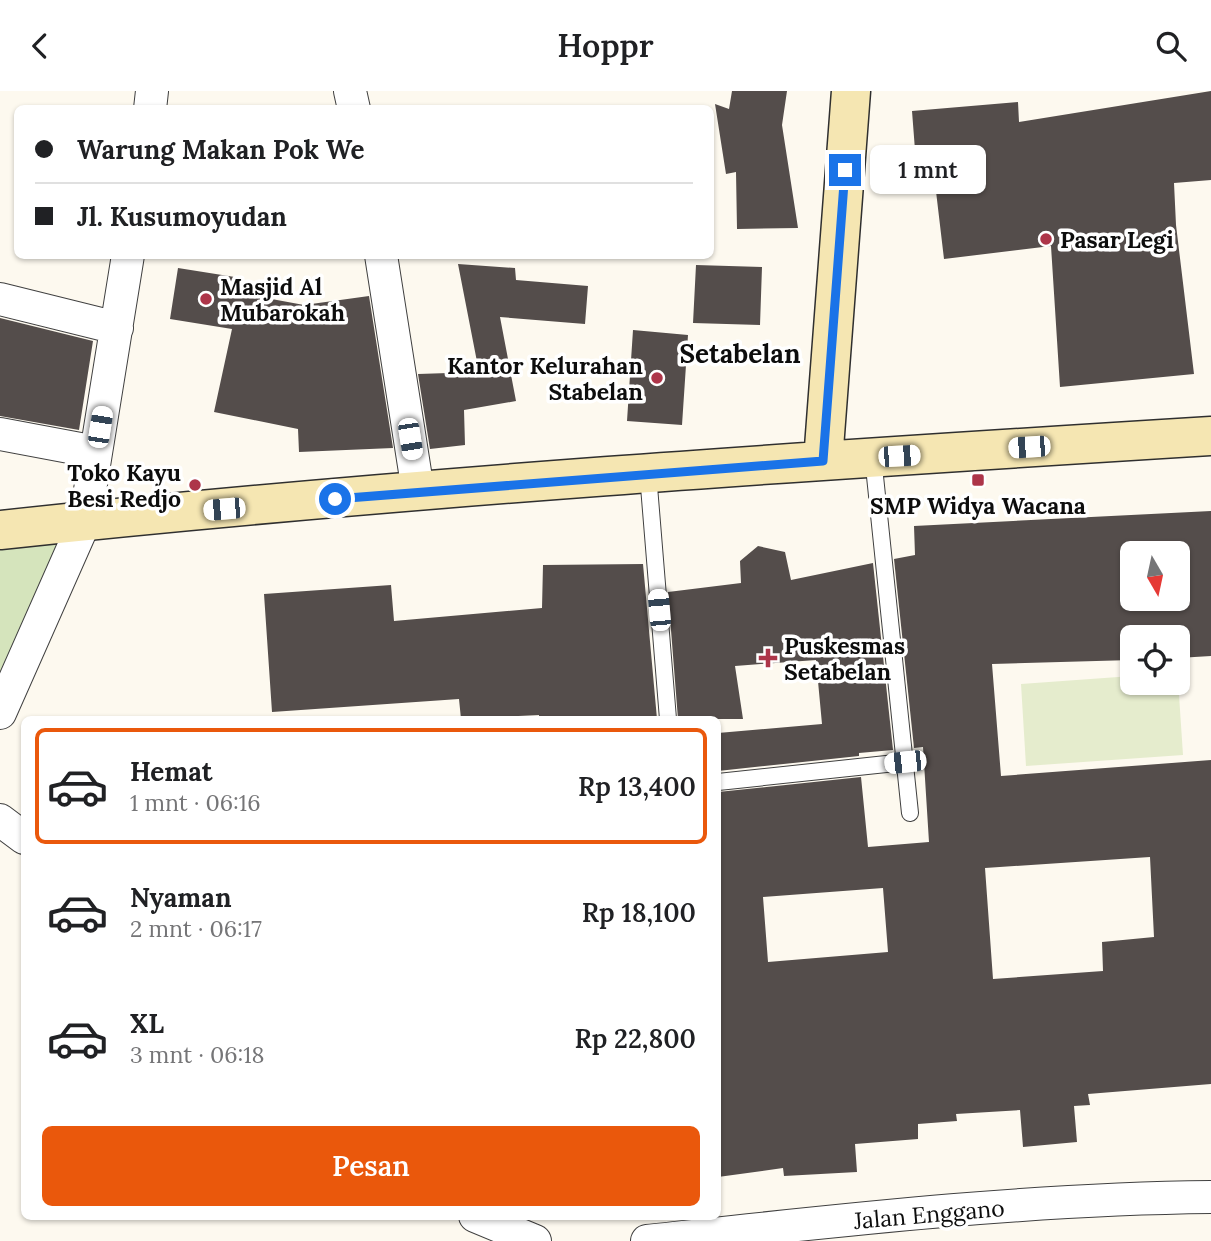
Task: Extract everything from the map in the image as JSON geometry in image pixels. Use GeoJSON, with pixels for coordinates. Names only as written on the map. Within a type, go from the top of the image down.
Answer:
{"type":"FeatureCollection","features":[{"type":"Feature","properties":{"kind":"street"},"geometry":{"type":"LineString","coordinates":[[823,461],[851,91]]}},
{"type":"Feature","properties":{"kind":"street"},"geometry":{"type":"LineString","coordinates":[[0,713],[85,521],[127,259]]}},
{"type":"Feature","properties":{"kind":"street"},"geometry":{"type":"LineString","coordinates":[[382,259],[418,491]]}},
{"type":"Feature","properties":{"kind":"street"},"geometry":{"type":"LineString","coordinates":[[0,299],[117,328]]}},
{"type":"Feature","properties":{"kind":"street"},"geometry":{"type":"LineString","coordinates":[[0,434],[96,451]]}},
{"type":"Feature","properties":{"kind":"street"},"geometry":{"type":"LineString","coordinates":[[0,530],[418,491],[873,457],[1211,436]]}},
{"type":"Feature","properties":{"kind":"street"},"geometry":{"type":"LineString","coordinates":[[0,820],[21,836]]}},
{"type":"Feature","properties":{"kind":"street","name":"Jalan Enggano"},"geometry":{"type":"LineString","coordinates":[[647,1241],[1118,1198],[1211,1197]]}},
{"type":"Feature","properties":{"kind":"street"},"geometry":{"type":"LineString","coordinates":[[463,1220],[470,1241]]}},
{"type":"Feature","properties":{"kind":"street"},"geometry":{"type":"LineString","coordinates":[[485,1220],[535,1241]]}},
{"type":"Feature","properties":{"kind":"lane"},"geometry":{"type":"LineString","coordinates":[[873,457],[910,813]]}},
{"type":"Feature","properties":{"kind":"lane"},"geometry":{"type":"LineString","coordinates":[[648,474],[668,716]]}},
{"type":"Feature","properties":{"kind":"lane"},"geometry":{"type":"LineString","coordinates":[[721,782],[905,762]]}},
{"type":"Feature","properties":{"kind":"green space"},"geometry":{"type":"Polygon","coordinates":[[[58,541],[0,684],[0,547],[58,541]]]}},
{"type":"Feature","properties":{"kind":"green space"},"geometry":{"type":"Polygon","coordinates":[[[1120,677],[1120,695],[1179,695],[1183,755],[1026,766],[1021,684],[1120,677]]]}},
{"type":"Feature","properties":{"kind":"building"},"geometry":{"type":"Polygon","coordinates":[[[732,91],[787,91],[782,125],[798,228],[737,229],[736,172],[726,174],[715,104],[729,109],[732,91]]]}},
{"type":"Feature","properties":{"kind":"building"},"geometry":{"type":"Polygon","coordinates":[[[1211,91],[1211,180],[1174,183],[1176,225],[1194,374],[1060,387],[1051,246],[944,259],[931,149],[915,150],[912,111],[1018,102],[1019,122],[1211,91]]]}},
{"type":"Feature","properties":{"kind":"building"},"geometry":{"type":"Polygon","coordinates":[[[458,264],[515,268],[516,280],[588,286],[585,324],[500,317],[516,401],[464,410],[465,445],[430,449],[418,374],[479,372],[458,264]]]}},
{"type":"Feature","properties":{"kind":"building"},"geometry":{"type":"Polygon","coordinates":[[[696,265],[762,267],[760,325],[693,323],[696,265]]]}},
{"type":"Feature","properties":{"kind":"building"},"geometry":{"type":"Polygon","coordinates":[[[178,268],[241,278],[239,293],[304,305],[369,296],[393,448],[299,452],[298,429],[214,412],[232,329],[170,319],[178,268]]]}},
{"type":"Feature","properties":{"kind":"building"},"geometry":{"type":"Polygon","coordinates":[[[0,318],[93,341],[79,430],[0,416],[0,318]]]}},
{"type":"Feature","properties":{"kind":"building","name":"Kantor Kelurahan Stabelan"},"geometry":{"type":"Polygon","coordinates":[[[633,330],[688,335],[682,425],[627,421],[633,330]]]}},
{"type":"Feature","properties":{"kind":"building"},"geometry":{"type":"Polygon","coordinates":[[[1211,511],[1211,656],[1190,657],[1190,625],[1120,625],[1120,660],[992,664],[1001,776],[1211,760],[1211,1084],[1088,1094],[1090,1105],[1074,1106],[1077,1142],[1023,1147],[1020,1110],[956,1114],[957,1121],[918,1124],[918,1139],[855,1144],[857,1172],[784,1176],[783,1168],[721,1177],[721,792],[861,777],[868,847],[929,842],[923,747],[914,748],[894,559],[915,555],[914,526],[1211,511]],[[1150,857],[985,868],[993,979],[1103,971],[1102,942],[1154,937],[1150,857]],[[883,888],[763,897],[768,962],[888,952],[883,888]]]}},
{"type":"Feature","properties":{"kind":"building","name":"Puskesmas Setabelan"},"geometry":{"type":"Polygon","coordinates":[[[758,546],[785,552],[791,580],[873,563],[893,750],[721,771],[721,733],[822,724],[816,660],[735,666],[743,719],[678,716],[668,592],[741,583],[740,561],[758,546]]]}},
{"type":"Feature","properties":{"kind":"building"},"geometry":{"type":"Polygon","coordinates":[[[643,564],[657,716],[461,716],[459,699],[272,712],[264,594],[391,585],[394,621],[542,608],[543,565],[643,564]]]}},
{"type":"Feature","properties":{"kind":"place","name":"Pasar Legi"},"geometry":{"type":"Point","coordinates":[1046,239]}},
{"type":"Feature","properties":{"kind":"place","name":"Masjid Al Mubarokah"},"geometry":{"type":"Point","coordinates":[206,299]}},
{"type":"Feature","properties":{"kind":"place","name":"Kantor Kelurahan Stabelan"},"geometry":{"type":"Point","coordinates":[657,378]}},
{"type":"Feature","properties":{"kind":"place","name":"SMP Widya Wacana"},"geometry":{"type":"Point","coordinates":[978,480]}},
{"type":"Feature","properties":{"kind":"place","name":"Toko Kayu Besi Redjo"},"geometry":{"type":"Point","coordinates":[195,485]}},
{"type":"Feature","properties":{"kind":"place","name":"Puskesmas Setabelan"},"geometry":{"type":"Point","coordinates":[768,658]}},
{"type":"Feature","properties":{"kind":"district","name":"Setabelan"},"geometry":{"type":"Point","coordinates":[740,353]}},
{"type":"Feature","properties":{"kind":"route"},"geometry":{"type":"LineString","coordinates":[[335,499],[823,461],[845,170]]}}]}
